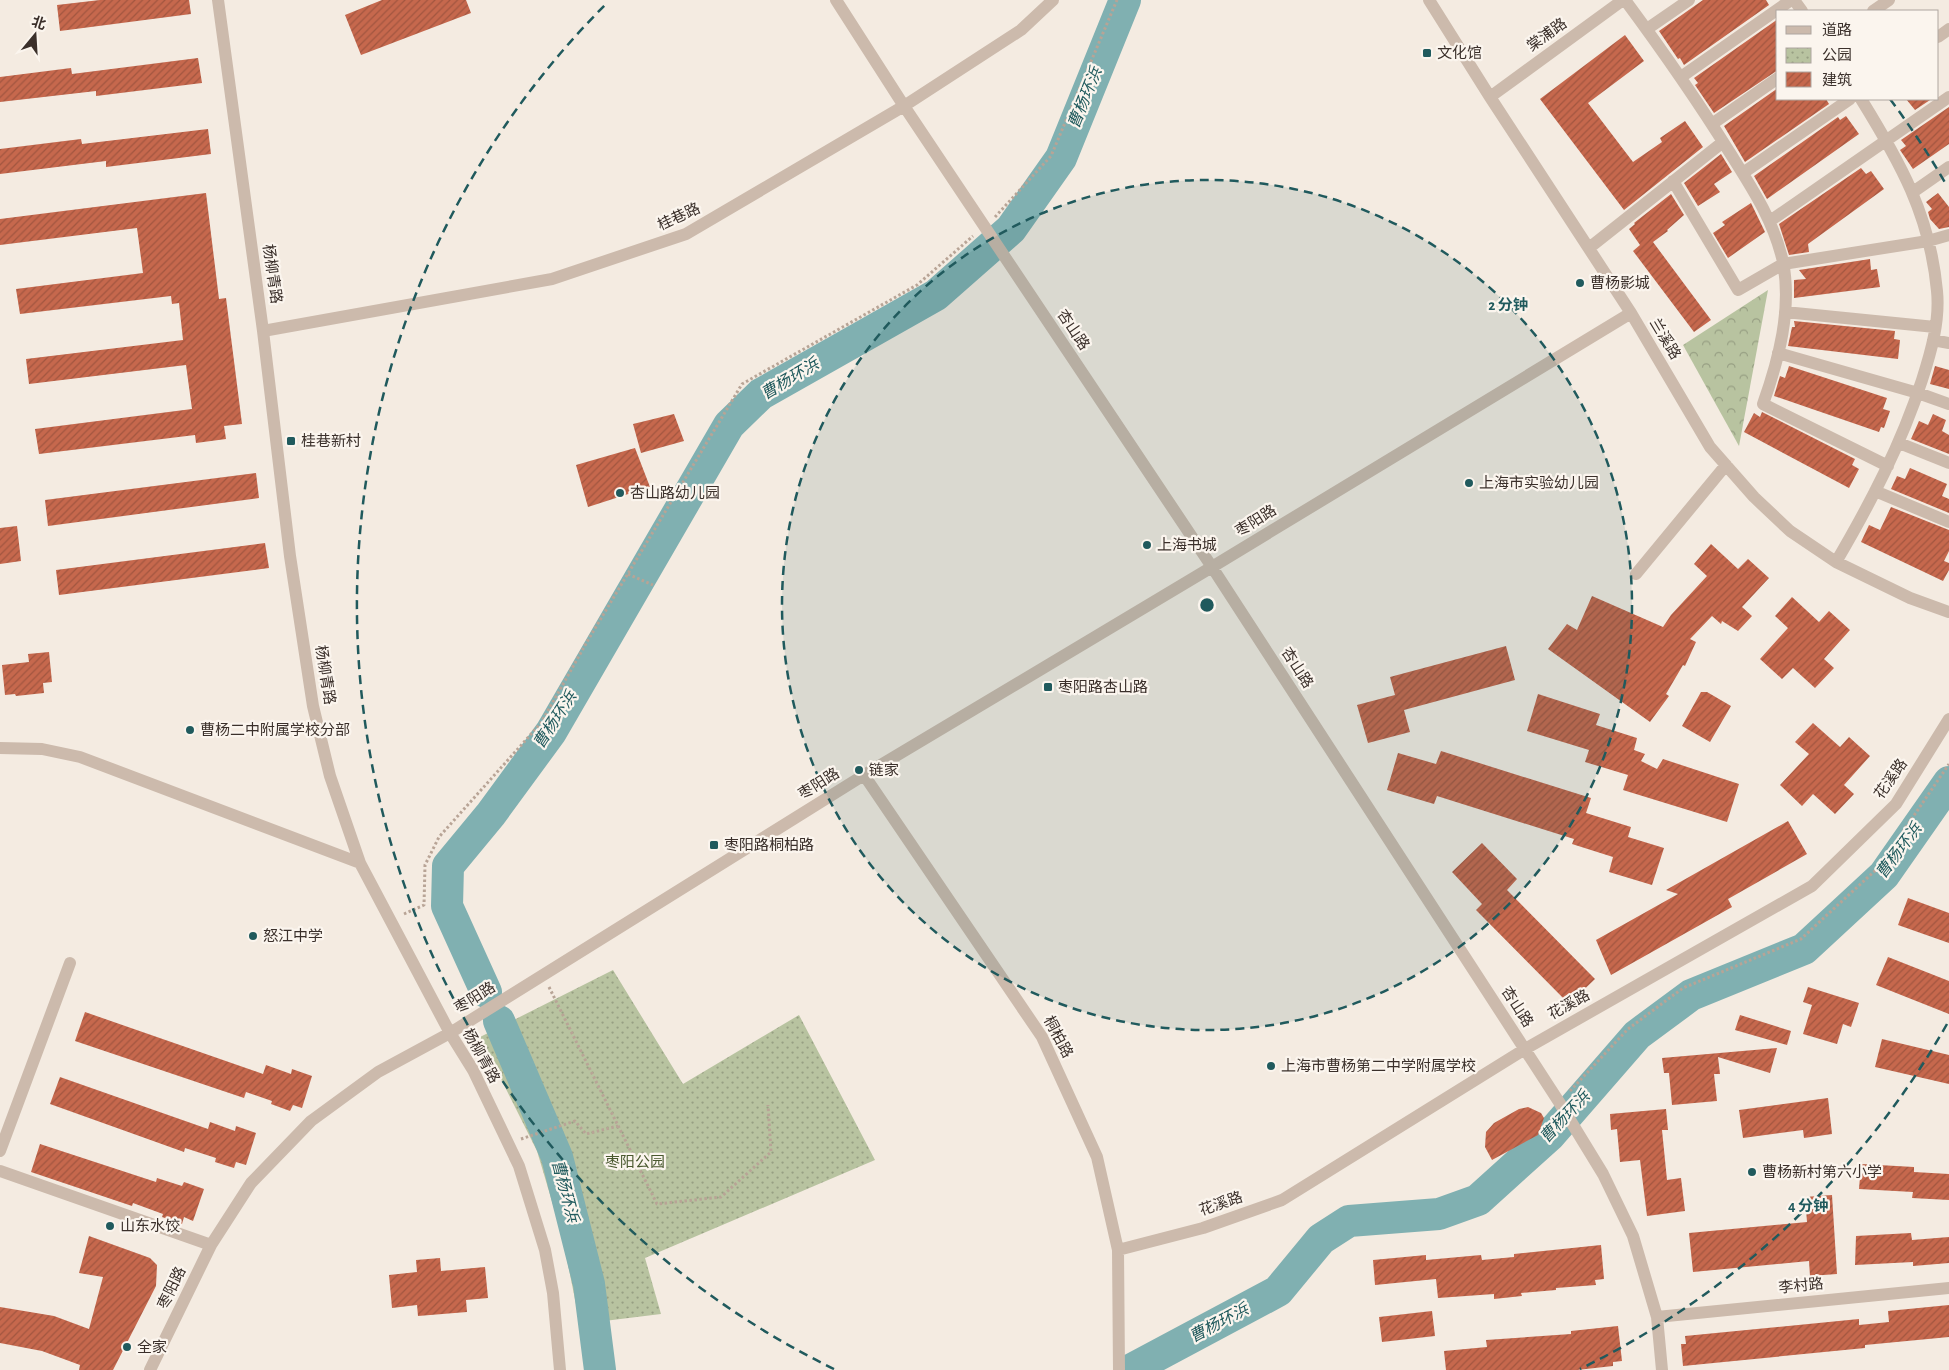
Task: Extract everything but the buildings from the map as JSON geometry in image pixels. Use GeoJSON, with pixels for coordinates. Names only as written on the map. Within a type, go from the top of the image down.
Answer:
{"type":"FeatureCollection","features":[{"type":"Feature","properties":{"kind":"street","name":"杨柳青路"},"geometry":{"type":"LineString","coordinates":[[218,0],[263,331],[290,556],[313,706],[330,776],[360,863],[450,1033],[473,1070],[519,1166],[544,1250],[553,1293],[560,1370]]}},
{"type":"Feature","properties":{"kind":"street"},"geometry":{"type":"LineString","coordinates":[[836,0],[985,227]]}},
{"type":"Feature","properties":{"kind":"street","name":"桂巷路"},"geometry":{"type":"LineString","coordinates":[[263,331],[552,279],[686,234],[904,106],[1021,30],[1053,0]]}},
{"type":"Feature","properties":{"kind":"street","name":"兰溪路"},"geometry":{"type":"LineString","coordinates":[[1429,0],[1630,312],[1710,447],[1754,496],[1790,530],[1836,562],[1910,598],[1949,612]]}},
{"type":"Feature","properties":{"kind":"street"},"geometry":{"type":"LineString","coordinates":[[1624,0],[1682,77],[1770,221],[1783,264],[1785,312],[1778,353],[1763,404],[1888,466]]}},
{"type":"Feature","properties":{"kind":"street","name":"棠浦路"},"geometry":{"type":"LineString","coordinates":[[1490,97],[1624,0]]}},
{"type":"Feature","properties":{"kind":"street"},"geometry":{"type":"LineString","coordinates":[[1647,29],[1690,0]]}},
{"type":"Feature","properties":{"kind":"street"},"geometry":{"type":"LineString","coordinates":[[1779,10],[1793,0],[1801,10]]}},
{"type":"Feature","properties":{"kind":"street"},"geometry":{"type":"LineString","coordinates":[[1874,10],[1889,0]]}},
{"type":"Feature","properties":{"kind":"street"},"geometry":{"type":"LineString","coordinates":[[1682,77],[1776,12]]}},
{"type":"Feature","properties":{"kind":"street"},"geometry":{"type":"LineString","coordinates":[[1712,124],[1776,79]]}},
{"type":"Feature","properties":{"kind":"street"},"geometry":{"type":"LineString","coordinates":[[1770,221],[1949,97]]}},
{"type":"Feature","properties":{"kind":"street"},"geometry":{"type":"LineString","coordinates":[[1742,173],[1849,100]]}},
{"type":"Feature","properties":{"kind":"street"},"geometry":{"type":"LineString","coordinates":[[1836,562],[1888,466],[1918,393],[1943,292],[1913,192],[1886,140],[1862,100]]}},
{"type":"Feature","properties":{"kind":"street"},"geometry":{"type":"LineString","coordinates":[[1589,248],[1723,142]]}},
{"type":"Feature","properties":{"kind":"street"},"geometry":{"type":"LineString","coordinates":[[1913,192],[1949,167]]}},
{"type":"Feature","properties":{"kind":"street"},"geometry":{"type":"LineString","coordinates":[[1673,182],[1738,290],[1783,264],[1928,241],[1949,235]]}},
{"type":"Feature","properties":{"kind":"street","name":"杏山路"},"geometry":{"type":"LineString","coordinates":[[985,227],[1212,567],[1578,1132],[1603,1174],[1633,1236],[1657,1317]]}},
{"type":"Feature","properties":{"kind":"street","name":"枣阳路"},"geometry":{"type":"LineString","coordinates":[[150,1370],[211,1245],[251,1184],[311,1121],[378,1072],[450,1033],[864,775],[1212,567],[1630,312]]}},
{"type":"Feature","properties":{"kind":"street"},"geometry":{"type":"LineString","coordinates":[[1785,312],[1934,334],[1949,343]]}},
{"type":"Feature","properties":{"kind":"street"},"geometry":{"type":"LineString","coordinates":[[1778,353],[1918,393],[1949,404]]}},
{"type":"Feature","properties":{"kind":"street"},"geometry":{"type":"LineString","coordinates":[[1898,443],[1949,464]]}},
{"type":"Feature","properties":{"kind":"street"},"geometry":{"type":"LineString","coordinates":[[1636,574],[1726,465]]}},
{"type":"Feature","properties":{"kind":"street"},"geometry":{"type":"LineString","coordinates":[[1875,492],[1949,522]]}},
{"type":"Feature","properties":{"kind":"street","name":"花溪路"},"geometry":{"type":"LineString","coordinates":[[1118,1250],[1203,1228],[1282,1200],[1525,1049],[1812,886],[1896,804],[1949,719]]}},
{"type":"Feature","properties":{"kind":"street"},"geometry":{"type":"LineString","coordinates":[[0,748],[42,749],[80,757],[360,863]]}},
{"type":"Feature","properties":{"kind":"street","name":"桐柏路"},"geometry":{"type":"LineString","coordinates":[[864,775],[1042,1037],[1097,1157],[1118,1250],[1119,1370]]}},
{"type":"Feature","properties":{"kind":"street"},"geometry":{"type":"LineString","coordinates":[[0,1151],[70,963]]}},
{"type":"Feature","properties":{"kind":"street"},"geometry":{"type":"LineString","coordinates":[[0,1171],[211,1245]]}},
{"type":"Feature","properties":{"kind":"street","name":"李村路"},"geometry":{"type":"LineString","coordinates":[[1657,1317],[1949,1288]]}},
{"type":"Feature","properties":{"kind":"street"},"geometry":{"type":"LineString","coordinates":[[1657,1317],[1662,1370]]}},
{"type":"Feature","properties":{"kind":"path"},"geometry":{"type":"LineString","coordinates":[[390,921],[424,906],[425,865],[439,837],[541,723],[742,384],[917,286],[985,227],[1051,156],[1117,0]]}},
{"type":"Feature","properties":{"kind":"path"},"geometry":{"type":"LineString","coordinates":[[628,575],[653,585]]}},
{"type":"Feature","properties":{"kind":"path"},"geometry":{"type":"LineString","coordinates":[[1559,1102],[1628,1029],[1683,988],[1802,938],[1879,867],[1949,764]]}},
{"type":"Feature","properties":{"kind":"path"},"geometry":{"type":"LineString","coordinates":[[544,975],[657,1204],[721,1197],[771,1152],[768,1105]]}},
{"type":"Feature","properties":{"kind":"path"},"geometry":{"type":"LineString","coordinates":[[537,1133],[575,1121],[586,1134],[618,1126]]}},
{"type":"Feature","properties":{"kind":"green space"},"geometry":{"type":"Polygon","coordinates":[[[1768,290],[1739,446],[1683,345],[1768,290]]]}},
{"type":"Feature","properties":{"kind":"green space","name":"枣阳公园"},"geometry":{"type":"Polygon","coordinates":[[[613,970],[683,1084],[799,1015],[875,1160],[645,1258],[661,1314],[580,1324],[562,1235],[537,1151],[480,1037],[613,970]]]}},
{"type":"Feature","properties":{"kind":"waterway","name":"曹杨环浜"},"geometry":{"type":"LineString","coordinates":[[486,992],[447,906],[448,866],[491,814],[551,732],[729,425],[761,394],[936,295],[1011,229],[1061,158],[1125,0]]}},
{"type":"Feature","properties":{"kind":"waterway","name":"曹杨环浜"},"geometry":{"type":"LineString","coordinates":[[1130,1370],[1278,1291],[1321,1239],[1349,1221],[1439,1214],[1478,1200],[1550,1135],[1637,1035],[1691,995],[1804,949],[1884,875],[1949,782]]}},
{"type":"Feature","properties":{"kind":"waterway","name":"曹杨环浜"},"geometry":{"type":"LineString","coordinates":[[499,1021],[557,1157],[589,1284],[600,1370]]}},
{"type":"Feature","properties":{"kind":"place","name":"文化馆"},"geometry":{"type":"Point","coordinates":[1427,53]}},
{"type":"Feature","properties":{"kind":"place","name":"曹杨影城"},"geometry":{"type":"Point","coordinates":[1580,283]}},
{"type":"Feature","properties":{"kind":"place","name":"桂巷新村"},"geometry":{"type":"Point","coordinates":[291,441]}},
{"type":"Feature","properties":{"kind":"place","name":"上海市实验幼儿园"},"geometry":{"type":"Point","coordinates":[1469,483]}},
{"type":"Feature","properties":{"kind":"place","name":"杏山路幼儿园"},"geometry":{"type":"Point","coordinates":[620,493]}},
{"type":"Feature","properties":{"kind":"place","name":"上海书城"},"geometry":{"type":"Point","coordinates":[1147,545]}},
{"type":"Feature","properties":{"kind":"place","name":"枣阳路杏山路"},"geometry":{"type":"Point","coordinates":[1048,687]}},
{"type":"Feature","properties":{"kind":"place","name":"曹杨二中附属学校分部"},"geometry":{"type":"Point","coordinates":[190,730]}},
{"type":"Feature","properties":{"kind":"place","name":"链家"},"geometry":{"type":"Point","coordinates":[859,770]}},
{"type":"Feature","properties":{"kind":"place","name":"枣阳路桐柏路"},"geometry":{"type":"Point","coordinates":[714,845]}},
{"type":"Feature","properties":{"kind":"place","name":"怒江中学"},"geometry":{"type":"Point","coordinates":[253,936]}},
{"type":"Feature","properties":{"kind":"place","name":"上海市曹杨第二中学附属学校"},"geometry":{"type":"Point","coordinates":[1271,1066]}},
{"type":"Feature","properties":{"kind":"place","name":"曹杨新村第六小学"},"geometry":{"type":"Point","coordinates":[1752,1172]}},
{"type":"Feature","properties":{"kind":"place","name":"山东水饺"},"geometry":{"type":"Point","coordinates":[110,1226]}},
{"type":"Feature","properties":{"kind":"place","name":"全家"},"geometry":{"type":"Point","coordinates":[127,1347]}}]}
